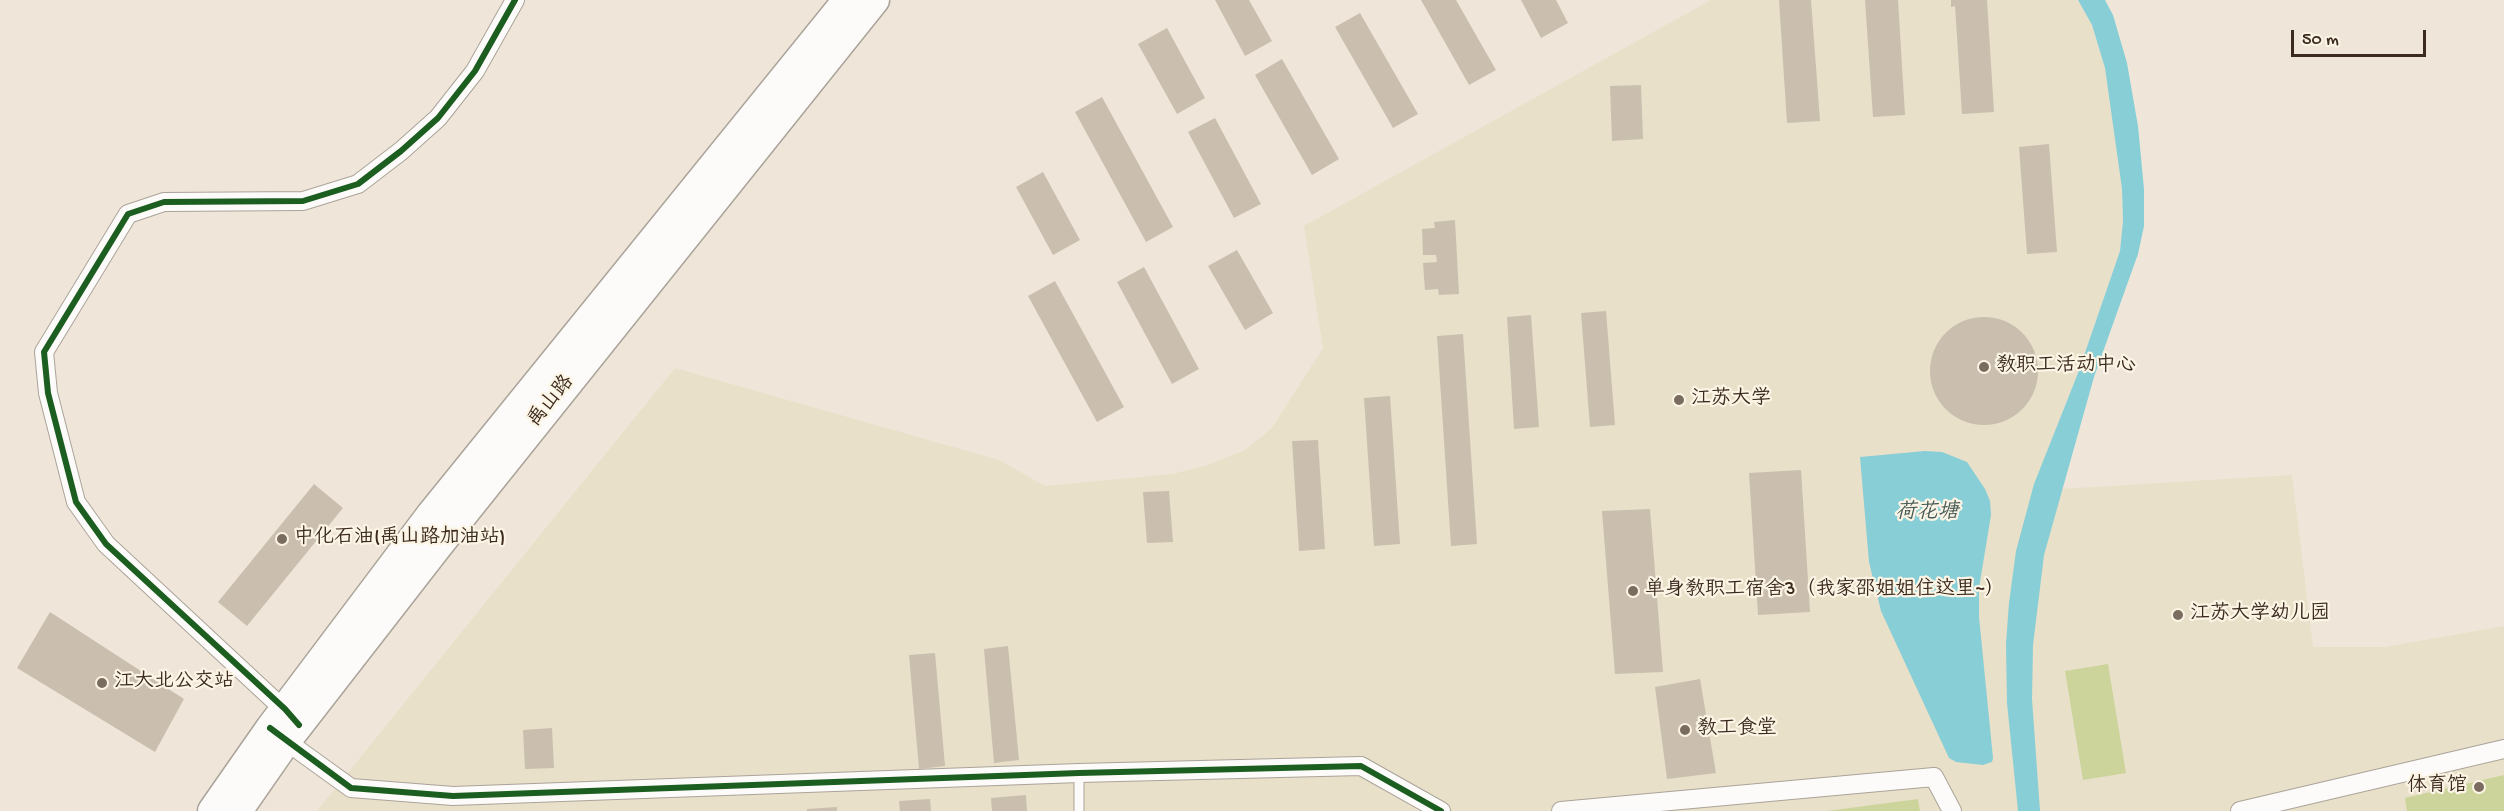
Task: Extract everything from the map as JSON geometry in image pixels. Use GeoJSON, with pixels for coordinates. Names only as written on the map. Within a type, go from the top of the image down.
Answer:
{"type":"FeatureCollection","features":[{"type":"Feature","properties":{"kind":"main road","name":"禹山路"},"geometry":{"type":"LineString","coordinates":[[238,811],[285,726],[431,514],[846,0]]}},
{"type":"Feature","properties":{"kind":"main road","name":"禹山路"},"geometry":{"type":"LineString","coordinates":[[212,811],[454,526],[875,0]]}},
{"type":"Feature","properties":{"kind":"street"},"geometry":{"type":"LineString","coordinates":[[515,0],[475,71],[438,118],[358,184],[303,201],[164,202],[128,214],[44,352],[48,393],[76,502],[106,544],[285,726],[351,788],[453,796],[1079,773],[1361,766],[1442,811]]}},
{"type":"Feature","properties":{"kind":"street"},"geometry":{"type":"LineString","coordinates":[[2240,811],[2504,749]]}},
{"type":"Feature","properties":{"kind":"street"},"geometry":{"type":"LineString","coordinates":[[1561,811],[1934,777],[1952,811]]}},
{"type":"Feature","properties":{"kind":"lane"},"geometry":{"type":"LineString","coordinates":[[1079,773],[1079,811]]}},
{"type":"Feature","properties":{"kind":"shaded area","name":"江苏大学"},"geometry":{"type":"Polygon","coordinates":[[[1711,0],[2078,0],[2092,25],[2105,68],[2122,189],[2123,221],[2120,251],[2078,373],[2034,484],[2061,489],[2292,475],[2313,647],[2385,647],[2504,626],[2504,811],[317,811],[675,368],[999,460],[1045,486],[1172,474],[1208,465],[1245,450],[1272,428],[1323,348],[1304,226],[1711,0]]]}},
{"type":"Feature","properties":{"kind":"green space"},"geometry":{"type":"Polygon","coordinates":[[[2108,664],[2126,773],[2083,780],[2065,671],[2108,664]]]}},
{"type":"Feature","properties":{"kind":"green space","name":"体育馆"},"geometry":{"type":"Polygon","coordinates":[[[2504,775],[2504,811],[2407,811],[2405,798],[2504,775]]]}},
{"type":"Feature","properties":{"kind":"green space"},"geometry":{"type":"Polygon","coordinates":[[[1918,799],[1920,811],[1827,811],[1918,799]]]}},
{"type":"Feature","properties":{"kind":"water"},"geometry":{"type":"Polygon","coordinates":[[[2078,0],[2105,0],[2113,15],[2127,63],[2138,126],[2144,189],[2144,226],[2138,254],[2094,377],[2044,555],[2033,645],[2032,699],[2040,811],[2018,811],[2007,703],[2006,644],[2016,551],[2034,484],[2078,373],[2120,251],[2123,221],[2122,189],[2105,68],[2092,25],[2078,0]]]}},
{"type":"Feature","properties":{"kind":"water","name":"荷花塘"},"geometry":{"type":"Polygon","coordinates":[[[1925,451],[1942,452],[1967,462],[1990,501],[1991,515],[1979,588],[1979,617],[1993,758],[1992,762],[1983,765],[1956,762],[1949,758],[1881,611],[1869,562],[1860,457],[1925,451]]]}},
{"type":"Feature","properties":{"kind":"building"},"geometry":{"type":"Polygon","coordinates":[[[1215,0],[1249,0],[1272,41],[1245,56],[1215,0]]]}},
{"type":"Feature","properties":{"kind":"building"},"geometry":{"type":"Polygon","coordinates":[[[1421,0],[1456,0],[1496,70],[1469,85],[1421,0]]]}},
{"type":"Feature","properties":{"kind":"building"},"geometry":{"type":"Polygon","coordinates":[[[1521,0],[1556,0],[1568,23],[1541,38],[1521,0]]]}},
{"type":"Feature","properties":{"kind":"building"},"geometry":{"type":"Polygon","coordinates":[[[1779,0],[1811,0],[1820,121],[1787,123],[1779,0]]]}},
{"type":"Feature","properties":{"kind":"building"},"geometry":{"type":"Polygon","coordinates":[[[1865,0],[1898,0],[1905,115],[1873,117],[1865,0]]]}},
{"type":"Feature","properties":{"kind":"building"},"geometry":{"type":"Polygon","coordinates":[[[1951,0],[1987,0],[1994,112],[1962,114],[1955,6],[1951,7],[1951,0]]]}},
{"type":"Feature","properties":{"kind":"building"},"geometry":{"type":"Polygon","coordinates":[[[1360,13],[1418,114],[1393,128],[1335,27],[1360,13]]]}},
{"type":"Feature","properties":{"kind":"building"},"geometry":{"type":"Polygon","coordinates":[[[1167,28],[1205,98],[1177,114],[1138,44],[1167,28]]]}},
{"type":"Feature","properties":{"kind":"building"},"geometry":{"type":"Polygon","coordinates":[[[1282,59],[1339,159],[1312,175],[1255,75],[1282,59]]]}},
{"type":"Feature","properties":{"kind":"building"},"geometry":{"type":"Polygon","coordinates":[[[1641,85],[1643,139],[1612,141],[1610,86],[1641,85]]]}},
{"type":"Feature","properties":{"kind":"building"},"geometry":{"type":"Polygon","coordinates":[[[1102,97],[1173,227],[1146,242],[1075,112],[1102,97]]]}},
{"type":"Feature","properties":{"kind":"building"},"geometry":{"type":"Polygon","coordinates":[[[1215,118],[1261,204],[1234,218],[1188,132],[1215,118]]]}},
{"type":"Feature","properties":{"kind":"building"},"geometry":{"type":"Polygon","coordinates":[[[2049,144],[2057,252],[2027,254],[2019,147],[2049,144]]]}},
{"type":"Feature","properties":{"kind":"building"},"geometry":{"type":"Polygon","coordinates":[[[1043,172],[1080,240],[1053,255],[1016,187],[1043,172]]]}},
{"type":"Feature","properties":{"kind":"building"},"geometry":{"type":"Polygon","coordinates":[[[1455,220],[1459,294],[1439,295],[1438,289],[1425,290],[1423,263],[1437,262],[1436,255],[1423,255],[1422,229],[1435,228],[1434,222],[1455,220]]]}},
{"type":"Feature","properties":{"kind":"building"},"geometry":{"type":"Polygon","coordinates":[[[1237,250],[1273,313],[1245,330],[1208,266],[1237,250]]]}},
{"type":"Feature","properties":{"kind":"building"},"geometry":{"type":"Polygon","coordinates":[[[1144,267],[1199,369],[1172,384],[1117,282],[1144,267]]]}},
{"type":"Feature","properties":{"kind":"building"},"geometry":{"type":"Polygon","coordinates":[[[1055,281],[1124,407],[1097,422],[1028,296],[1055,281]]]}},
{"type":"Feature","properties":{"kind":"building"},"geometry":{"type":"Polygon","coordinates":[[[1606,311],[1615,425],[1590,427],[1581,313],[1606,311]]]}},
{"type":"Feature","properties":{"kind":"building"},"geometry":{"type":"Polygon","coordinates":[[[1531,315],[1539,427],[1514,429],[1507,317],[1531,315]]]}},
{"type":"Feature","properties":{"kind":"building","name":"教职工活动中心"},"geometry":{"type":"Polygon","coordinates":[[[1984,317],[2005,321],[2022,333],[2034,350],[2038,371],[2034,392],[2022,409],[2005,421],[1984,425],[1963,421],[1946,409],[1934,392],[1930,371],[1934,350],[1946,333],[1963,321],[1984,317]]]}},
{"type":"Feature","properties":{"kind":"building"},"geometry":{"type":"Polygon","coordinates":[[[1463,334],[1477,544],[1451,546],[1437,336],[1463,334]]]}},
{"type":"Feature","properties":{"kind":"building"},"geometry":{"type":"Polygon","coordinates":[[[1390,396],[1400,544],[1374,546],[1364,398],[1390,396]]]}},
{"type":"Feature","properties":{"kind":"building"},"geometry":{"type":"Polygon","coordinates":[[[1318,440],[1325,549],[1299,551],[1292,441],[1318,440]]]}},
{"type":"Feature","properties":{"kind":"building"},"geometry":{"type":"Polygon","coordinates":[[[1801,470],[1810,612],[1758,615],[1749,473],[1801,470]]]}},
{"type":"Feature","properties":{"kind":"building"},"geometry":{"type":"Polygon","coordinates":[[[314,484],[343,508],[247,626],[218,602],[314,484]]]}},
{"type":"Feature","properties":{"kind":"building"},"geometry":{"type":"Polygon","coordinates":[[[1169,491],[1173,542],[1147,543],[1143,492],[1169,491]]]}},
{"type":"Feature","properties":{"kind":"building","name":"单身教职工宿舍3（我家邵姐姐住这里~）"},"geometry":{"type":"Polygon","coordinates":[[[1650,509],[1663,672],[1615,674],[1602,511],[1650,509]]]}},
{"type":"Feature","properties":{"kind":"building","name":"江大北公交站"},"geometry":{"type":"Polygon","coordinates":[[[50,612],[184,699],[155,752],[17,668],[50,612]]]}},
{"type":"Feature","properties":{"kind":"building"},"geometry":{"type":"Polygon","coordinates":[[[1008,646],[1019,760],[994,763],[984,649],[1008,646]]]}},
{"type":"Feature","properties":{"kind":"building"},"geometry":{"type":"Polygon","coordinates":[[[935,653],[945,766],[919,769],[909,655],[935,653]]]}},
{"type":"Feature","properties":{"kind":"building","name":"教工食堂"},"geometry":{"type":"Polygon","coordinates":[[[1700,679],[1716,773],[1667,779],[1655,687],[1700,679]]]}},
{"type":"Feature","properties":{"kind":"building"},"geometry":{"type":"Polygon","coordinates":[[[552,728],[554,768],[525,769],[523,730],[552,728]]]}},
{"type":"Feature","properties":{"kind":"building"},"geometry":{"type":"Polygon","coordinates":[[[1026,795],[1027,811],[992,811],[991,798],[1026,795]]]}},
{"type":"Feature","properties":{"kind":"building"},"geometry":{"type":"Polygon","coordinates":[[[930,799],[931,811],[900,811],[899,801],[930,799]]]}},
{"type":"Feature","properties":{"kind":"building"},"geometry":{"type":"Polygon","coordinates":[[[837,807],[837,811],[807,811],[807,809],[837,807]]]}},
{"type":"Feature","properties":{"kind":"cycle path"},"geometry":{"type":"LineString","coordinates":[[299,725],[285,709],[106,544],[76,502],[48,393],[44,352],[128,214],[164,202],[303,201],[358,184],[401,151],[438,118],[475,71],[515,0]]}},
{"type":"Feature","properties":{"kind":"cycle path"},"geometry":{"type":"LineString","coordinates":[[270,728],[351,788],[453,796],[1079,773],[1361,766],[1441,811]]}},
{"type":"Feature","properties":{"kind":"place","name":"教职工活动中心"},"geometry":{"type":"Point","coordinates":[1984,367]}},
{"type":"Feature","properties":{"kind":"place","name":"江苏大学"},"geometry":{"type":"Point","coordinates":[1679,400]}},
{"type":"Feature","properties":{"kind":"place","name":"中化石油(禹山路加油站)"},"geometry":{"type":"Point","coordinates":[282,539]}},
{"type":"Feature","properties":{"kind":"place","name":"单身教职工宿舍3（我家邵姐姐住这里~）"},"geometry":{"type":"Point","coordinates":[1633,591]}},
{"type":"Feature","properties":{"kind":"place","name":"江苏大学幼儿园"},"geometry":{"type":"Point","coordinates":[2178,615]}},
{"type":"Feature","properties":{"kind":"place","name":"江大北公交站"},"geometry":{"type":"Point","coordinates":[102,683]}},
{"type":"Feature","properties":{"kind":"place","name":"教工食堂"},"geometry":{"type":"Point","coordinates":[1685,730]}},
{"type":"Feature","properties":{"kind":"place","name":"体育馆"},"geometry":{"type":"Point","coordinates":[2479,787]}}]}
